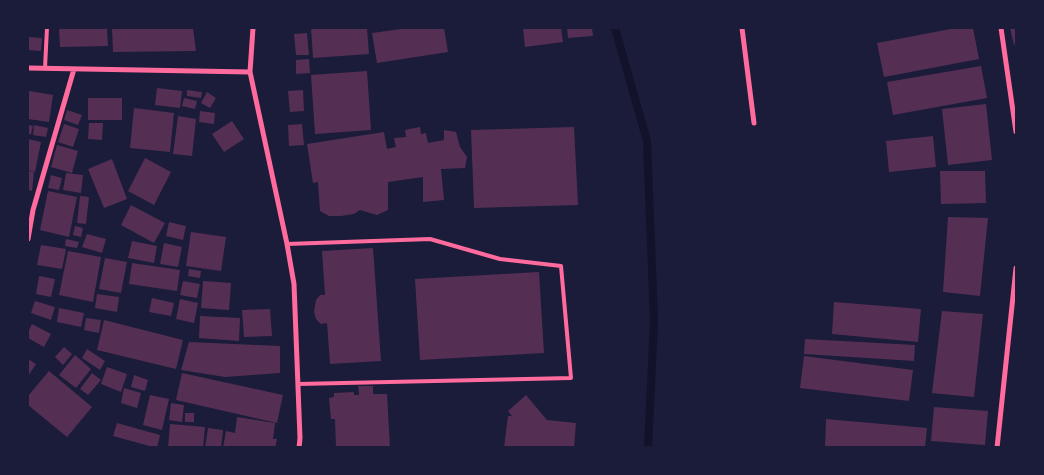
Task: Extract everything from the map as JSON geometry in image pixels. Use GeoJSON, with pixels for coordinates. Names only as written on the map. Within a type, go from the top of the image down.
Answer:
{"type":"FeatureCollection","features":[{"type":"Feature","properties":{"kind":"street"},"geometry":{"type":"LineString","coordinates":[[253,28],[250,72],[294,284],[299,448]]}},
{"type":"Feature","properties":{"kind":"street"},"geometry":{"type":"LineString","coordinates":[[742,28],[754,123]]}},
{"type":"Feature","properties":{"kind":"street"},"geometry":{"type":"LineString","coordinates":[[1001,28],[1016,132]]}},
{"type":"Feature","properties":{"kind":"street"},"geometry":{"type":"LineString","coordinates":[[28,68],[250,72]]}},
{"type":"Feature","properties":{"kind":"street"},"geometry":{"type":"LineString","coordinates":[[28,239],[33,210],[74,69]]}},
{"type":"Feature","properties":{"kind":"street"},"geometry":{"type":"LineString","coordinates":[[997,448],[1016,268]]}},
{"type":"Feature","properties":{"kind":"lane"},"geometry":{"type":"LineString","coordinates":[[45,68],[47,28]]}},
{"type":"Feature","properties":{"kind":"lane"},"geometry":{"type":"LineString","coordinates":[[287,244],[430,238],[500,259],[561,266],[571,378],[298,384]]}},
{"type":"Feature","properties":{"kind":"building"},"geometry":{"type":"Polygon","coordinates":[[[59,28],[107,28],[108,46],[60,47],[59,28]]]}},
{"type":"Feature","properties":{"kind":"building"},"geometry":{"type":"Polygon","coordinates":[[[112,28],[193,28],[196,51],[113,52],[112,28]]]}},
{"type":"Feature","properties":{"kind":"building"},"geometry":{"type":"Polygon","coordinates":[[[311,28],[367,28],[369,54],[313,58],[311,28]]]}},
{"type":"Feature","properties":{"kind":"building"},"geometry":{"type":"Polygon","coordinates":[[[409,28],[444,28],[448,52],[377,63],[372,33],[409,28]]]}},
{"type":"Feature","properties":{"kind":"building"},"geometry":{"type":"Polygon","coordinates":[[[523,28],[561,28],[563,42],[525,47],[523,28]]]}},
{"type":"Feature","properties":{"kind":"building"},"geometry":{"type":"Polygon","coordinates":[[[567,28],[592,28],[593,36],[568,38],[567,28]]]}},
{"type":"Feature","properties":{"kind":"building"},"geometry":{"type":"Polygon","coordinates":[[[956,28],[973,28],[979,59],[884,77],[877,43],[956,28]]]}},
{"type":"Feature","properties":{"kind":"building"},"geometry":{"type":"Polygon","coordinates":[[[1010,28],[1016,28],[1016,44],[1014,45],[1010,28]]]}},
{"type":"Feature","properties":{"kind":"building"},"geometry":{"type":"Polygon","coordinates":[[[307,33],[309,55],[296,55],[294,34],[307,33]]]}},
{"type":"Feature","properties":{"kind":"building"},"geometry":{"type":"Polygon","coordinates":[[[29,37],[42,38],[41,51],[28,50],[29,37]]]}},
{"type":"Feature","properties":{"kind":"building"},"geometry":{"type":"Polygon","coordinates":[[[309,59],[310,73],[296,74],[296,60],[309,59]]]}},
{"type":"Feature","properties":{"kind":"building"},"geometry":{"type":"Polygon","coordinates":[[[981,66],[987,98],[893,115],[887,82],[981,66]]]}},
{"type":"Feature","properties":{"kind":"building"},"geometry":{"type":"Polygon","coordinates":[[[367,71],[371,130],[315,134],[311,75],[367,71]]]}},
{"type":"Feature","properties":{"kind":"building"},"geometry":{"type":"Polygon","coordinates":[[[157,88],[182,91],[180,108],[155,105],[157,88]]]}},
{"type":"Feature","properties":{"kind":"building"},"geometry":{"type":"Polygon","coordinates":[[[187,90],[202,92],[201,98],[187,96],[187,90]]]}},
{"type":"Feature","properties":{"kind":"building"},"geometry":{"type":"Polygon","coordinates":[[[303,90],[304,111],[290,112],[288,91],[303,90]]]}},
{"type":"Feature","properties":{"kind":"building"},"geometry":{"type":"Polygon","coordinates":[[[29,91],[53,95],[49,122],[28,119],[29,91]]]}},
{"type":"Feature","properties":{"kind":"building"},"geometry":{"type":"Polygon","coordinates":[[[207,92],[216,98],[210,108],[201,103],[207,92]]]}},
{"type":"Feature","properties":{"kind":"building"},"geometry":{"type":"Polygon","coordinates":[[[88,98],[122,98],[122,120],[88,120],[88,98]]]}},
{"type":"Feature","properties":{"kind":"building"},"geometry":{"type":"Polygon","coordinates":[[[184,98],[197,101],[195,109],[182,106],[184,98]]]}},
{"type":"Feature","properties":{"kind":"building"},"geometry":{"type":"Polygon","coordinates":[[[986,104],[992,160],[948,165],[942,109],[986,104]]]}},
{"type":"Feature","properties":{"kind":"building"},"geometry":{"type":"Polygon","coordinates":[[[134,108],[174,113],[170,152],[130,148],[134,108]]]}},
{"type":"Feature","properties":{"kind":"building"},"geometry":{"type":"Polygon","coordinates":[[[67,110],[82,115],[78,125],[64,120],[67,110]]]}},
{"type":"Feature","properties":{"kind":"building"},"geometry":{"type":"Polygon","coordinates":[[[200,111],[215,113],[214,124],[199,122],[200,111]]]}},
{"type":"Feature","properties":{"kind":"building"},"geometry":{"type":"Polygon","coordinates":[[[178,116],[196,119],[192,156],[173,154],[178,116]]]}},
{"type":"Feature","properties":{"kind":"building"},"geometry":{"type":"Polygon","coordinates":[[[232,121],[244,139],[224,152],[212,134],[232,121]]]}},
{"type":"Feature","properties":{"kind":"building"},"geometry":{"type":"Polygon","coordinates":[[[89,123],[103,123],[102,140],[88,139],[89,123]]]}},
{"type":"Feature","properties":{"kind":"building"},"geometry":{"type":"Polygon","coordinates":[[[64,124],[79,129],[73,147],[58,142],[64,124]]]}},
{"type":"Feature","properties":{"kind":"building"},"geometry":{"type":"Polygon","coordinates":[[[302,124],[304,145],[289,146],[288,125],[302,124]]]}},
{"type":"Feature","properties":{"kind":"building"},"geometry":{"type":"Polygon","coordinates":[[[28,125],[33,126],[31,134],[28,134],[28,125]]]}},
{"type":"Feature","properties":{"kind":"building"},"geometry":{"type":"Polygon","coordinates":[[[34,125],[48,128],[46,137],[33,135],[34,125]]]}},
{"type":"Feature","properties":{"kind":"building"},"geometry":{"type":"Polygon","coordinates":[[[420,127],[421,134],[426,133],[428,143],[444,140],[444,130],[456,132],[460,147],[467,157],[465,168],[441,169],[444,200],[423,202],[423,177],[388,182],[388,210],[377,215],[360,210],[354,214],[329,216],[320,211],[318,182],[313,183],[307,144],[384,132],[387,149],[396,147],[394,138],[406,137],[405,130],[420,127]]]}},
{"type":"Feature","properties":{"kind":"building"},"geometry":{"type":"Polygon","coordinates":[[[574,127],[578,205],[474,208],[471,130],[574,127]]]}},
{"type":"Feature","properties":{"kind":"building"},"geometry":{"type":"Polygon","coordinates":[[[933,136],[936,167],[889,172],[886,141],[933,136]]]}},
{"type":"Feature","properties":{"kind":"building"},"geometry":{"type":"Polygon","coordinates":[[[28,139],[41,142],[35,172],[28,170],[28,139]]]}},
{"type":"Feature","properties":{"kind":"building"},"geometry":{"type":"Polygon","coordinates":[[[57,145],[78,151],[72,173],[51,167],[57,145]]]}},
{"type":"Feature","properties":{"kind":"building"},"geometry":{"type":"Polygon","coordinates":[[[145,158],[171,172],[154,205],[128,191],[145,158]]]}},
{"type":"Feature","properties":{"kind":"building"},"geometry":{"type":"Polygon","coordinates":[[[112,159],[127,199],[104,208],[88,169],[112,159]]]}},
{"type":"Feature","properties":{"kind":"building"},"geometry":{"type":"Polygon","coordinates":[[[28,171],[34,172],[32,191],[28,190],[28,171]]]}},
{"type":"Feature","properties":{"kind":"building"},"geometry":{"type":"Polygon","coordinates":[[[940,171],[985,171],[986,203],[941,204],[940,171]]]}},
{"type":"Feature","properties":{"kind":"building"},"geometry":{"type":"Polygon","coordinates":[[[66,173],[83,175],[81,193],[63,190],[66,173]]]}},
{"type":"Feature","properties":{"kind":"building"},"geometry":{"type":"Polygon","coordinates":[[[51,175],[62,178],[59,190],[48,188],[51,175]]]}},
{"type":"Feature","properties":{"kind":"building"},"geometry":{"type":"Polygon","coordinates":[[[48,191],[77,197],[69,237],[40,230],[48,191]]]}},
{"type":"Feature","properties":{"kind":"building"},"geometry":{"type":"Polygon","coordinates":[[[80,196],[89,197],[86,224],[77,223],[80,196]]]}},
{"type":"Feature","properties":{"kind":"building"},"geometry":{"type":"Polygon","coordinates":[[[131,205],[165,223],[154,243],[121,225],[131,205]]]}},
{"type":"Feature","properties":{"kind":"building"},"geometry":{"type":"Polygon","coordinates":[[[948,217],[988,218],[980,296],[943,292],[948,217]]]}},
{"type":"Feature","properties":{"kind":"building"},"geometry":{"type":"Polygon","coordinates":[[[169,222],[186,226],[183,240],[166,236],[169,222]]]}},
{"type":"Feature","properties":{"kind":"building"},"geometry":{"type":"Polygon","coordinates":[[[75,226],[83,228],[81,237],[73,235],[75,226]]]}},
{"type":"Feature","properties":{"kind":"building"},"geometry":{"type":"Polygon","coordinates":[[[191,232],[226,237],[221,271],[186,266],[191,232]]]}},
{"type":"Feature","properties":{"kind":"building"},"geometry":{"type":"Polygon","coordinates":[[[87,234],[106,239],[102,253],[82,247],[87,234]]]}},
{"type":"Feature","properties":{"kind":"building"},"geometry":{"type":"Polygon","coordinates":[[[66,239],[79,242],[77,248],[65,246],[66,239]]]}},
{"type":"Feature","properties":{"kind":"building"},"geometry":{"type":"Polygon","coordinates":[[[132,241],[157,246],[154,263],[128,258],[132,241]]]}},
{"type":"Feature","properties":{"kind":"building"},"geometry":{"type":"Polygon","coordinates":[[[164,243],[182,247],[178,267],[160,264],[164,243]]]}},
{"type":"Feature","properties":{"kind":"building"},"geometry":{"type":"Polygon","coordinates":[[[41,245],[66,249],[62,269],[37,265],[41,245]]]}},
{"type":"Feature","properties":{"kind":"building"},"geometry":{"type":"Polygon","coordinates":[[[373,248],[381,361],[330,364],[327,323],[321,324],[316,319],[314,312],[316,300],[320,295],[325,295],[322,251],[373,248]]]}},
{"type":"Feature","properties":{"kind":"building"},"geometry":{"type":"Polygon","coordinates":[[[68,251],[101,257],[93,302],[59,295],[68,251]]]}},
{"type":"Feature","properties":{"kind":"building"},"geometry":{"type":"Polygon","coordinates":[[[105,258],[127,262],[121,293],[99,289],[105,258]]]}},
{"type":"Feature","properties":{"kind":"building"},"geometry":{"type":"Polygon","coordinates":[[[132,263],[180,270],[177,291],[129,284],[132,263]]]}},
{"type":"Feature","properties":{"kind":"building"},"geometry":{"type":"Polygon","coordinates":[[[189,269],[201,271],[200,278],[188,276],[189,269]]]}},
{"type":"Feature","properties":{"kind":"building"},"geometry":{"type":"Polygon","coordinates":[[[539,272],[544,353],[420,360],[415,279],[539,272]]]}},
{"type":"Feature","properties":{"kind":"building"},"geometry":{"type":"Polygon","coordinates":[[[39,276],[55,279],[51,297],[36,294],[39,276]]]}},
{"type":"Feature","properties":{"kind":"building"},"geometry":{"type":"Polygon","coordinates":[[[183,281],[200,284],[197,298],[180,295],[183,281]]]}},
{"type":"Feature","properties":{"kind":"building"},"geometry":{"type":"Polygon","coordinates":[[[203,281],[231,283],[229,310],[201,308],[203,281]]]}},
{"type":"Feature","properties":{"kind":"building"},"geometry":{"type":"Polygon","coordinates":[[[97,294],[119,297],[117,312],[95,308],[97,294]]]}},
{"type":"Feature","properties":{"kind":"building"},"geometry":{"type":"Polygon","coordinates":[[[152,298],[174,303],[171,316],[149,312],[152,298]]]}},
{"type":"Feature","properties":{"kind":"building"},"geometry":{"type":"Polygon","coordinates":[[[180,299],[198,303],[194,323],[176,319],[180,299]]]}},
{"type":"Feature","properties":{"kind":"building"},"geometry":{"type":"Polygon","coordinates":[[[35,301],[55,307],[51,320],[31,313],[35,301]]]}},
{"type":"Feature","properties":{"kind":"building"},"geometry":{"type":"Polygon","coordinates":[[[834,302],[921,309],[918,342],[832,334],[834,302]]]}},
{"type":"Feature","properties":{"kind":"building"},"geometry":{"type":"Polygon","coordinates":[[[59,308],[84,313],[81,327],[57,322],[59,308]]]}},
{"type":"Feature","properties":{"kind":"building"},"geometry":{"type":"Polygon","coordinates":[[[270,309],[272,336],[244,337],[242,310],[270,309]]]}},
{"type":"Feature","properties":{"kind":"building"},"geometry":{"type":"Polygon","coordinates":[[[942,311],[983,314],[974,397],[932,393],[942,311]]]}},
{"type":"Feature","properties":{"kind":"building"},"geometry":{"type":"Polygon","coordinates":[[[200,316],[240,318],[239,341],[199,338],[200,316]]]}},
{"type":"Feature","properties":{"kind":"building"},"geometry":{"type":"Polygon","coordinates":[[[86,318],[101,320],[99,333],[84,330],[86,318]]]}},
{"type":"Feature","properties":{"kind":"building"},"geometry":{"type":"Polygon","coordinates":[[[104,320],[183,340],[176,369],[97,350],[104,320]]]}},
{"type":"Feature","properties":{"kind":"building"},"geometry":{"type":"Polygon","coordinates":[[[32,324],[51,334],[44,347],[28,338],[28,332],[32,324]]]}},
{"type":"Feature","properties":{"kind":"building"},"geometry":{"type":"Polygon","coordinates":[[[805,339],[915,345],[914,361],[804,354],[805,339]]]}},
{"type":"Feature","properties":{"kind":"building"},"geometry":{"type":"Polygon","coordinates":[[[189,342],[280,346],[280,373],[225,377],[181,370],[189,342]]]}},
{"type":"Feature","properties":{"kind":"building"},"geometry":{"type":"Polygon","coordinates":[[[64,347],[72,354],[63,365],[55,357],[64,347]]]}},
{"type":"Feature","properties":{"kind":"building"},"geometry":{"type":"Polygon","coordinates":[[[87,349],[105,361],[100,370],[82,358],[87,349]]]}},
{"type":"Feature","properties":{"kind":"building"},"geometry":{"type":"Polygon","coordinates":[[[75,355],[91,369],[76,388],[59,375],[75,355]]]}},
{"type":"Feature","properties":{"kind":"building"},"geometry":{"type":"Polygon","coordinates":[[[804,356],[913,370],[909,401],[800,388],[804,356]]]}},
{"type":"Feature","properties":{"kind":"building"},"geometry":{"type":"Polygon","coordinates":[[[28,359],[36,364],[28,376],[28,359]]]}},
{"type":"Feature","properties":{"kind":"building"},"geometry":{"type":"Polygon","coordinates":[[[107,367],[127,374],[121,392],[101,384],[107,367]]]}},
{"type":"Feature","properties":{"kind":"building"},"geometry":{"type":"Polygon","coordinates":[[[49,371],[92,407],[67,437],[28,405],[28,396],[49,371]]]}},
{"type":"Feature","properties":{"kind":"building"},"geometry":{"type":"Polygon","coordinates":[[[92,373],[101,380],[88,395],[80,389],[92,373]]]}},
{"type":"Feature","properties":{"kind":"building"},"geometry":{"type":"Polygon","coordinates":[[[182,373],[283,395],[277,423],[176,400],[182,373]]]}},
{"type":"Feature","properties":{"kind":"building"},"geometry":{"type":"Polygon","coordinates":[[[134,375],[148,380],[145,391],[131,387],[134,375]]]}},
{"type":"Feature","properties":{"kind":"building"},"geometry":{"type":"Polygon","coordinates":[[[358,386],[373,386],[373,394],[387,394],[390,448],[336,448],[335,419],[331,419],[329,398],[334,397],[334,393],[354,392],[354,395],[359,395],[358,386]]]}},
{"type":"Feature","properties":{"kind":"building"},"geometry":{"type":"Polygon","coordinates":[[[124,388],[141,393],[137,408],[121,403],[124,388]]]}},
{"type":"Feature","properties":{"kind":"building"},"geometry":{"type":"Polygon","coordinates":[[[150,395],[169,399],[162,430],[143,425],[150,395]]]}},
{"type":"Feature","properties":{"kind":"building"},"geometry":{"type":"Polygon","coordinates":[[[526,395],[547,420],[576,423],[574,448],[504,448],[508,416],[512,416],[508,411],[526,395]]]}},
{"type":"Feature","properties":{"kind":"building"},"geometry":{"type":"Polygon","coordinates":[[[171,403],[184,405],[182,422],[169,420],[171,403]]]}},
{"type":"Feature","properties":{"kind":"building"},"geometry":{"type":"Polygon","coordinates":[[[934,407],[988,411],[985,445],[931,441],[934,407]]]}},
{"type":"Feature","properties":{"kind":"building"},"geometry":{"type":"Polygon","coordinates":[[[185,413],[194,413],[194,422],[185,422],[185,413]]]}},
{"type":"Feature","properties":{"kind":"building"},"geometry":{"type":"Polygon","coordinates":[[[237,417],[275,423],[273,439],[277,439],[275,448],[223,448],[226,431],[235,433],[237,417]]]}},
{"type":"Feature","properties":{"kind":"building"},"geometry":{"type":"Polygon","coordinates":[[[826,419],[927,428],[925,448],[825,448],[826,419]]]}},
{"type":"Feature","properties":{"kind":"building"},"geometry":{"type":"Polygon","coordinates":[[[117,423],[160,435],[157,448],[113,436],[117,423]]]}},
{"type":"Feature","properties":{"kind":"building"},"geometry":{"type":"Polygon","coordinates":[[[170,424],[205,427],[203,448],[168,448],[170,424]]]}},
{"type":"Feature","properties":{"kind":"building"},"geometry":{"type":"Polygon","coordinates":[[[208,428],[223,430],[221,448],[205,448],[208,428]]]}},
{"type":"Feature","properties":{"kind":"waterway"},"geometry":{"type":"LineString","coordinates":[[615,28],[647,141],[654,321],[648,448]]}}]}
